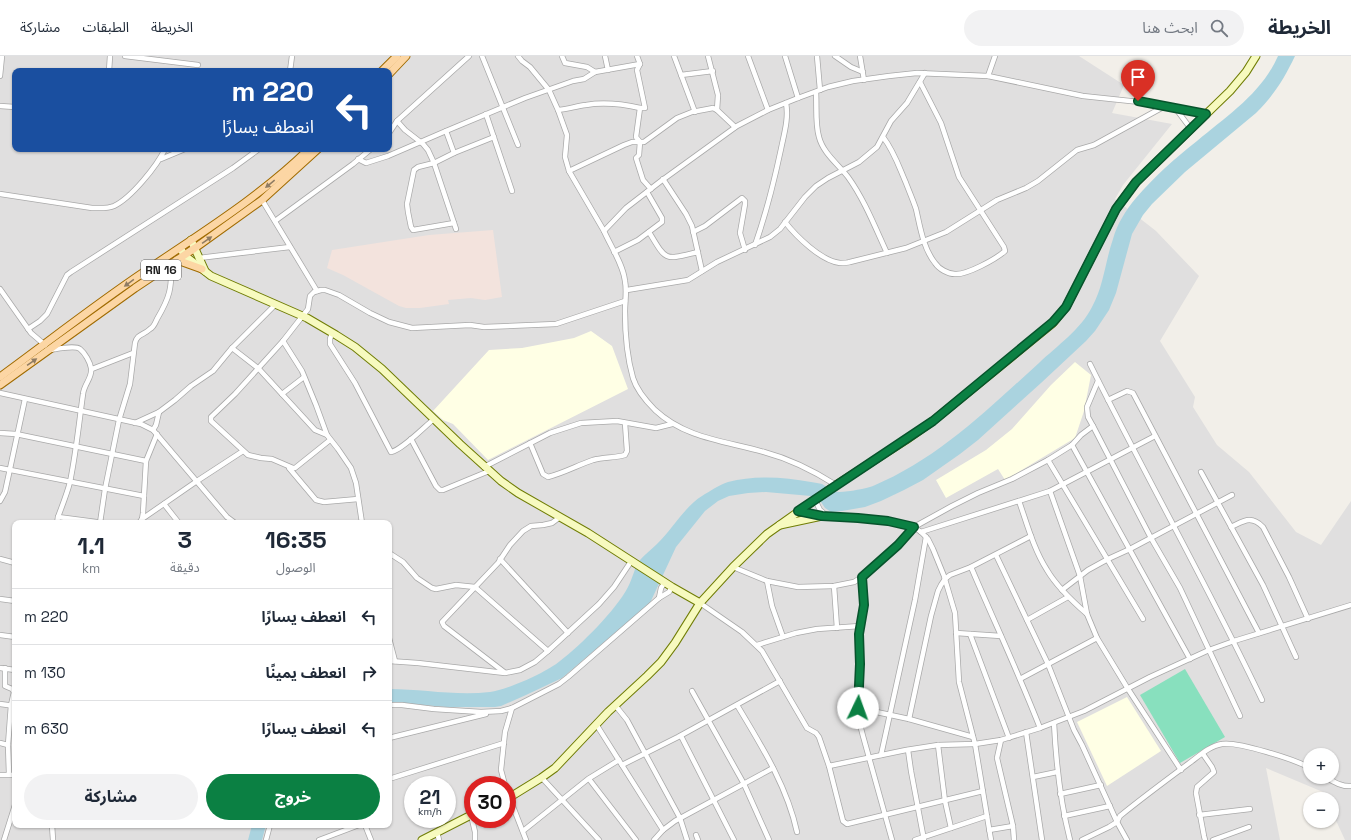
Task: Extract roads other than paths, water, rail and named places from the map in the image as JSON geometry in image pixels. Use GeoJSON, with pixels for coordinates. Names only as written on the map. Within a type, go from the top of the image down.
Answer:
{"type":"FeatureCollection","features":[{"type":"Feature","properties":{"kind":"main road"},"geometry":{"type":"LineString","coordinates":[[385,68],[397,56]]}},
{"type":"Feature","properties":{"kind":"main road"},"geometry":{"type":"LineString","coordinates":[[392,71],[406,56]]}},
{"type":"Feature","properties":{"kind":"main road"},"geometry":{"type":"LineString","coordinates":[[516,792],[542,778],[569,755],[596,724],[661,662],[675,643],[700,603],[733,567],[778,525],[933,421],[1053,322],[1066,307],[1116,209],[1136,182],[1230,91],[1246,72],[1256,56]]}},
{"type":"Feature","properties":{"kind":"main road","name":"RN 16"},"geometry":{"type":"LineString","coordinates":[[0,385],[143,273],[256,195],[307,152]]}},
{"type":"Feature","properties":{"kind":"main road","name":"RN 16"},"geometry":{"type":"LineString","coordinates":[[0,377],[195,248],[262,200],[315,152]]}},
{"type":"Feature","properties":{"kind":"main road"},"geometry":{"type":"LineString","coordinates":[[191,240],[204,271]]}},
{"type":"Feature","properties":{"kind":"main road"},"geometry":{"type":"LineString","coordinates":[[180,248],[184,255],[211,276],[302,316],[332,332],[355,347],[382,369],[487,469],[518,494],[560,517],[700,603]]}},
{"type":"Feature","properties":{"kind":"main road"},"geometry":{"type":"LineString","coordinates":[[174,262],[204,271]]}},
{"type":"Feature","properties":{"kind":"main road"},"geometry":{"type":"LineString","coordinates":[[778,525],[825,516]]}},
{"type":"Feature","properties":{"kind":"main road"},"geometry":{"type":"LineString","coordinates":[[422,840],[464,818]]}},
{"type":"Feature","properties":{"kind":"street"},"geometry":{"type":"LineString","coordinates":[[0,76],[2,56]]}},
{"type":"Feature","properties":{"kind":"street"},"geometry":{"type":"LineString","coordinates":[[109,68],[110,56]]}},
{"type":"Feature","properties":{"kind":"street"},"geometry":{"type":"LineString","coordinates":[[125,56],[198,65]]}},
{"type":"Feature","properties":{"kind":"street"},"geometry":{"type":"LineString","coordinates":[[290,68],[292,56]]}},
{"type":"Feature","properties":{"kind":"street"},"geometry":{"type":"LineString","coordinates":[[392,128],[397,121],[469,56]]}},
{"type":"Feature","properties":{"kind":"street"},"geometry":{"type":"LineString","coordinates":[[482,56],[518,146]]}},
{"type":"Feature","properties":{"kind":"street"},"geometry":{"type":"LineString","coordinates":[[518,56],[549,90],[567,135],[565,157],[569,171],[604,231],[624,274],[626,290],[625,301],[628,361],[634,379],[646,401],[672,424],[692,434],[783,458],[815,472],[834,487]]}},
{"type":"Feature","properties":{"kind":"street"},"geometry":{"type":"LineString","coordinates":[[562,56],[566,63],[587,67],[595,72]]}},
{"type":"Feature","properties":{"kind":"street"},"geometry":{"type":"LineString","coordinates":[[605,56],[608,70]]}},
{"type":"Feature","properties":{"kind":"street"},"geometry":{"type":"LineString","coordinates":[[558,110],[604,103],[645,108],[637,70],[640,64],[638,56]]}},
{"type":"Feature","properties":{"kind":"street"},"geometry":{"type":"LineString","coordinates":[[674,56],[695,112]]}},
{"type":"Feature","properties":{"kind":"street"},"geometry":{"type":"LineString","coordinates":[[708,56],[718,95],[717,110]]}},
{"type":"Feature","properties":{"kind":"street"},"geometry":{"type":"LineString","coordinates":[[748,56],[768,110]]}},
{"type":"Feature","properties":{"kind":"street"},"geometry":{"type":"LineString","coordinates":[[785,56],[798,98]]}},
{"type":"Feature","properties":{"kind":"street"},"geometry":{"type":"LineString","coordinates":[[817,56],[819,136],[821,144],[847,176],[887,252]]}},
{"type":"Feature","properties":{"kind":"street"},"geometry":{"type":"LineString","coordinates":[[835,56],[851,67],[863,72]]}},
{"type":"Feature","properties":{"kind":"street"},"geometry":{"type":"LineString","coordinates":[[860,56],[864,80]]}},
{"type":"Feature","properties":{"kind":"street"},"geometry":{"type":"LineString","coordinates":[[988,76],[995,56]]}},
{"type":"Feature","properties":{"kind":"street"},"geometry":{"type":"LineString","coordinates":[[358,159],[366,163],[388,156],[525,98],[573,81],[584,79],[595,72],[640,64]]}},
{"type":"Feature","properties":{"kind":"street"},"geometry":{"type":"LineString","coordinates":[[682,75],[713,71]]}},
{"type":"Feature","properties":{"kind":"street"},"geometry":{"type":"LineString","coordinates":[[626,290],[688,280],[717,262],[770,238],[786,222],[810,191],[828,178],[867,157],[877,147],[891,121],[907,103],[925,73]]}},
{"type":"Feature","properties":{"kind":"street"},"geometry":{"type":"LineString","coordinates":[[604,231],[626,208],[663,179],[735,127],[768,110],[798,98],[818,91],[864,80],[925,73],[988,76],[1083,96],[1127,100],[1206,114]]}},
{"type":"Feature","properties":{"kind":"street"},"geometry":{"type":"LineString","coordinates":[[883,137],[896,158],[915,206],[924,241],[934,263],[948,273],[959,274],[978,268],[1003,253],[1005,249],[959,176],[941,123],[920,82]]}},
{"type":"Feature","properties":{"kind":"street"},"geometry":{"type":"LineString","coordinates":[[755,245],[763,222],[778,159],[787,116],[786,103]]}},
{"type":"Feature","properties":{"kind":"street"},"geometry":{"type":"LineString","coordinates":[[0,106],[12,108]]}},
{"type":"Feature","properties":{"kind":"street"},"geometry":{"type":"LineString","coordinates":[[786,222],[801,240],[830,260],[841,263],[850,262],[924,241],[954,228],[997,200],[1026,188],[1038,181],[1077,150],[1094,145],[1165,106]]}},
{"type":"Feature","properties":{"kind":"street"},"geometry":{"type":"LineString","coordinates":[[614,252],[638,240],[662,222],[649,190],[643,180],[636,158],[639,155],[640,142],[636,137],[640,108]]}},
{"type":"Feature","properties":{"kind":"street"},"geometry":{"type":"LineString","coordinates":[[569,171],[624,145],[632,142],[648,140],[677,118],[695,112],[713,108],[735,127]]}},
{"type":"Feature","properties":{"kind":"street"},"geometry":{"type":"LineString","coordinates":[[1176,109],[1191,129]]}},
{"type":"Feature","properties":{"kind":"street"},"geometry":{"type":"LineString","coordinates":[[486,114],[512,191]]}},
{"type":"Feature","properties":{"kind":"street"},"geometry":{"type":"LineString","coordinates":[[397,121],[405,130],[426,147],[434,163],[456,229]]}},
{"type":"Feature","properties":{"kind":"street"},"geometry":{"type":"LineString","coordinates":[[446,131],[454,153]]}},
{"type":"Feature","properties":{"kind":"street"},"geometry":{"type":"LineString","coordinates":[[454,224],[414,230],[412,228],[407,201],[414,171],[418,167],[434,163],[454,153],[494,137]]}},
{"type":"Feature","properties":{"kind":"street"},"geometry":{"type":"LineString","coordinates":[[0,194],[92,208],[112,206],[128,196],[161,159],[164,152]]}},
{"type":"Feature","properties":{"kind":"street"},"geometry":{"type":"LineString","coordinates":[[161,159],[178,152]]}},
{"type":"Feature","properties":{"kind":"street"},"geometry":{"type":"LineString","coordinates":[[28,330],[47,314],[67,275],[233,168],[255,152]]}},
{"type":"Feature","properties":{"kind":"street"},"geometry":{"type":"LineString","coordinates":[[275,221],[367,152]]}},
{"type":"Feature","properties":{"kind":"street"},"geometry":{"type":"LineString","coordinates":[[663,179],[692,226],[702,271]]}},
{"type":"Feature","properties":{"kind":"street"},"geometry":{"type":"LineString","coordinates":[[693,232],[705,226],[742,198],[745,204],[740,233],[745,250]]}},
{"type":"Feature","properties":{"kind":"street"},"geometry":{"type":"LineString","coordinates":[[262,200],[317,290]]}},
{"type":"Feature","properties":{"kind":"street"},"geometry":{"type":"LineString","coordinates":[[649,232],[664,256],[668,258],[698,252]]}},
{"type":"Feature","properties":{"kind":"street"},"geometry":{"type":"LineString","coordinates":[[199,258],[290,247]]}},
{"type":"Feature","properties":{"kind":"street"},"geometry":{"type":"LineString","coordinates":[[100,520],[112,455],[130,384],[134,343],[137,337],[152,327],[168,300],[174,262]]}},
{"type":"Feature","properties":{"kind":"street"},"geometry":{"type":"LineString","coordinates":[[0,289],[28,330],[47,347],[80,348],[92,369],[90,377],[84,388],[70,482],[58,517],[79,520]]}},
{"type":"Feature","properties":{"kind":"street"},"geometry":{"type":"LineString","coordinates":[[358,499],[324,502],[316,500],[290,468],[272,459],[250,457],[212,422],[211,418],[259,369],[283,341],[308,309],[310,296],[317,290],[325,290],[339,295],[389,322],[412,328],[470,325],[484,327],[556,324],[625,301]]}},
{"type":"Feature","properties":{"kind":"street"},"geometry":{"type":"LineString","coordinates":[[135,423],[159,412],[191,386],[213,371],[232,348],[276,304]]}},
{"type":"Feature","properties":{"kind":"street"},"geometry":{"type":"LineString","coordinates":[[332,332],[330,344],[355,383],[391,452],[411,439],[434,419]]}},
{"type":"Feature","properties":{"kind":"street"},"geometry":{"type":"LineString","coordinates":[[283,341],[304,377],[326,435],[345,458],[351,468],[356,483],[362,520]]}},
{"type":"Feature","properties":{"kind":"street"},"geometry":{"type":"LineString","coordinates":[[232,348],[259,369],[315,430],[326,435]]}},
{"type":"Feature","properties":{"kind":"street"},"geometry":{"type":"LineString","coordinates":[[92,369],[133,353]]}},
{"type":"Feature","properties":{"kind":"street"},"geometry":{"type":"LineString","coordinates":[[1090,364],[1132,448],[1175,526],[1234,641],[1262,700]]}},
{"type":"Feature","properties":{"kind":"street"},"geometry":{"type":"LineString","coordinates":[[282,394],[304,377]]}},
{"type":"Feature","properties":{"kind":"street"},"geometry":{"type":"LineString","coordinates":[[1098,381],[1087,407],[1088,417],[1151,538],[1180,588],[1240,716]]}},
{"type":"Feature","properties":{"kind":"street"},"geometry":{"type":"LineString","coordinates":[[1108,400],[1127,391],[1133,393],[1259,633]]}},
{"type":"Feature","properties":{"kind":"street"},"geometry":{"type":"LineString","coordinates":[[0,393],[141,424],[153,430],[231,520]]}},
{"type":"Feature","properties":{"kind":"street"},"geometry":{"type":"LineString","coordinates":[[0,501],[5,492],[16,434],[25,399]]}},
{"type":"Feature","properties":{"kind":"street"},"geometry":{"type":"LineString","coordinates":[[153,430],[159,412]]}},
{"type":"Feature","properties":{"kind":"street"},"geometry":{"type":"LineString","coordinates":[[411,439],[436,486],[440,490],[443,490],[487,469],[530,443],[550,433],[581,422],[598,421],[626,423],[656,428],[672,424]]}},
{"type":"Feature","properties":{"kind":"street"},"geometry":{"type":"LineString","coordinates":[[530,443],[543,474],[548,477],[594,460],[614,458],[625,455],[627,451],[626,423]]}},
{"type":"Feature","properties":{"kind":"street"},"geometry":{"type":"LineString","coordinates":[[733,567],[767,581],[804,587],[834,586],[854,582],[862,577],[898,545],[914,527],[972,496],[1007,481],[1048,460],[1072,445],[1081,435],[1093,426]]}},
{"type":"Feature","properties":{"kind":"street"},"geometry":{"type":"LineString","coordinates":[[0,433],[16,434],[146,461]]}},
{"type":"Feature","properties":{"kind":"street"},"geometry":{"type":"LineString","coordinates":[[141,520],[146,461],[157,434]]}},
{"type":"Feature","properties":{"kind":"street"},"geometry":{"type":"LineString","coordinates":[[921,532],[1050,491],[1155,436]]}},
{"type":"Feature","properties":{"kind":"street"},"geometry":{"type":"LineString","coordinates":[[290,468],[295,468],[330,440]]}},
{"type":"Feature","properties":{"kind":"street"},"geometry":{"type":"LineString","coordinates":[[1072,445],[1190,659]]}},
{"type":"Feature","properties":{"kind":"street"},"geometry":{"type":"LineString","coordinates":[[144,520],[197,481],[243,451]]}},
{"type":"Feature","properties":{"kind":"street"},"geometry":{"type":"LineString","coordinates":[[1048,460],[1143,619]]}},
{"type":"Feature","properties":{"kind":"street"},"geometry":{"type":"LineString","coordinates":[[0,468],[144,496]]}},
{"type":"Feature","properties":{"kind":"street"},"geometry":{"type":"LineString","coordinates":[[1201,472],[1263,585],[1296,657]]}},
{"type":"Feature","properties":{"kind":"street"},"geometry":{"type":"LineString","coordinates":[[1050,491],[1080,576],[1087,614],[1098,638],[1128,689],[1181,770]]}},
{"type":"Feature","properties":{"kind":"street"},"geometry":{"type":"LineString","coordinates":[[1062,590],[1080,576],[1108,559],[1175,526],[1232,495]]}},
{"type":"Feature","properties":{"kind":"street"},"geometry":{"type":"LineString","coordinates":[[815,500],[825,516]]}},
{"type":"Feature","properties":{"kind":"street"},"geometry":{"type":"LineString","coordinates":[[1019,501],[1044,565],[1052,578],[1068,597],[1087,614]]}},
{"type":"Feature","properties":{"kind":"street"},"geometry":{"type":"LineString","coordinates":[[164,504],[177,520]]}},
{"type":"Feature","properties":{"kind":"street"},"geometry":{"type":"LineString","coordinates":[[798,511],[825,516],[888,521],[914,527],[926,537],[934,549],[956,613],[959,682],[975,744],[991,840]]}},
{"type":"Feature","properties":{"kind":"street"},"geometry":{"type":"LineString","coordinates":[[505,673],[442,624],[443,619],[475,587],[500,559],[510,545],[527,528],[552,523],[560,517]]}},
{"type":"Feature","properties":{"kind":"street"},"geometry":{"type":"LineString","coordinates":[[1231,527],[1249,520],[1258,522],[1289,577],[1308,619]]}},
{"type":"Feature","properties":{"kind":"street"},"geometry":{"type":"LineString","coordinates":[[909,719],[931,616],[938,591],[945,579],[950,575],[971,567],[1032,536]]}},
{"type":"Feature","properties":{"kind":"street"},"geometry":{"type":"LineString","coordinates":[[881,755],[926,537]]}},
{"type":"Feature","properties":{"kind":"street"},"geometry":{"type":"LineString","coordinates":[[392,555],[403,562],[417,578],[432,588],[436,589],[456,585],[475,587],[548,652]]}},
{"type":"Feature","properties":{"kind":"street"},"geometry":{"type":"LineString","coordinates":[[996,555],[1048,664],[1074,730],[1101,785],[1116,822],[1127,840]]}},
{"type":"Feature","properties":{"kind":"street"},"geometry":{"type":"LineString","coordinates":[[0,559],[12,562]]}},
{"type":"Feature","properties":{"kind":"street"},"geometry":{"type":"LineString","coordinates":[[500,559],[568,633]]}},
{"type":"Feature","properties":{"kind":"street"},"geometry":{"type":"LineString","coordinates":[[392,650],[395,661],[505,673],[520,670],[529,666],[548,652],[599,604],[634,562]]}},
{"type":"Feature","properties":{"kind":"street"},"geometry":{"type":"LineString","coordinates":[[971,567],[1000,636],[1020,678],[1040,728]]}},
{"type":"Feature","properties":{"kind":"street"},"geometry":{"type":"LineString","coordinates":[[862,577],[864,605],[860,626],[858,708],[863,736],[892,840]]}},
{"type":"Feature","properties":{"kind":"street"},"geometry":{"type":"LineString","coordinates":[[659,598],[663,581]]}},
{"type":"Feature","properties":{"kind":"street"},"geometry":{"type":"LineString","coordinates":[[767,581],[772,606],[783,637]]}},
{"type":"Feature","properties":{"kind":"street"},"geometry":{"type":"LineString","coordinates":[[834,586],[837,628]]}},
{"type":"Feature","properties":{"kind":"street"},"geometry":{"type":"LineString","coordinates":[[392,737],[512,708],[560,684],[659,598],[669,592],[672,587]]}},
{"type":"Feature","properties":{"kind":"street"},"geometry":{"type":"LineString","coordinates":[[1027,620],[1068,597]]}},
{"type":"Feature","properties":{"kind":"street"},"geometry":{"type":"LineString","coordinates":[[0,599],[12,601]]}},
{"type":"Feature","properties":{"kind":"street"},"geometry":{"type":"LineString","coordinates":[[700,603],[742,632],[757,645],[780,681],[806,728],[816,733],[819,737],[829,766],[843,821],[845,823],[885,815],[983,791]]}},
{"type":"Feature","properties":{"kind":"street"},"geometry":{"type":"LineString","coordinates":[[829,766],[908,750],[938,746],[975,744],[1009,738],[1084,711],[1150,677],[1209,650],[1351,605]]}},
{"type":"Feature","properties":{"kind":"street"},"geometry":{"type":"LineString","coordinates":[[757,645],[817,629],[860,626]]}},
{"type":"Feature","properties":{"kind":"street"},"geometry":{"type":"LineString","coordinates":[[956,633],[1000,636]]}},
{"type":"Feature","properties":{"kind":"street"},"geometry":{"type":"LineString","coordinates":[[970,634],[1009,738]]}},
{"type":"Feature","properties":{"kind":"street"},"geometry":{"type":"LineString","coordinates":[[0,635],[12,637]]}},
{"type":"Feature","properties":{"kind":"street"},"geometry":{"type":"LineString","coordinates":[[1020,678],[1098,638]]}},
{"type":"Feature","properties":{"kind":"street"},"geometry":{"type":"LineString","coordinates":[[3,668],[5,686],[12,690]]}},
{"type":"Feature","properties":{"kind":"street"},"geometry":{"type":"LineString","coordinates":[[622,765],[681,736],[780,681]]}},
{"type":"Feature","properties":{"kind":"street"},"geometry":{"type":"LineString","coordinates":[[692,691],[744,784],[769,840]]}},
{"type":"Feature","properties":{"kind":"street"},"geometry":{"type":"LineString","coordinates":[[0,704],[12,705]]}},
{"type":"Feature","properties":{"kind":"street"},"geometry":{"type":"LineString","coordinates":[[392,705],[492,712]]}},
{"type":"Feature","properties":{"kind":"street"},"geometry":{"type":"LineString","coordinates":[[615,705],[627,720],[680,818],[687,840]]}},
{"type":"Feature","properties":{"kind":"street"},"geometry":{"type":"LineString","coordinates":[[737,705],[780,782],[793,815],[797,832]]}},
{"type":"Feature","properties":{"kind":"street"},"geometry":{"type":"LineString","coordinates":[[503,776],[501,770],[505,732],[512,708]]}},
{"type":"Feature","properties":{"kind":"street"},"geometry":{"type":"LineString","coordinates":[[858,708],[909,719],[973,737]]}},
{"type":"Feature","properties":{"kind":"street"},"geometry":{"type":"LineString","coordinates":[[9,774],[8,745],[12,713]]}},
{"type":"Feature","properties":{"kind":"street"},"geometry":{"type":"LineString","coordinates":[[1054,723],[1060,794],[1070,840]]}},
{"type":"Feature","properties":{"kind":"street"},"geometry":{"type":"LineString","coordinates":[[596,724],[663,830]]}},
{"type":"Feature","properties":{"kind":"street"},"geometry":{"type":"LineString","coordinates":[[1026,732],[1042,840]]}},
{"type":"Feature","properties":{"kind":"street"},"geometry":{"type":"LineString","coordinates":[[681,736],[734,840]]}},
{"type":"Feature","properties":{"kind":"street"},"geometry":{"type":"LineString","coordinates":[[1001,740],[997,758],[1013,826],[1014,840]]}},
{"type":"Feature","properties":{"kind":"street"},"geometry":{"type":"LineString","coordinates":[[0,743],[8,745]]}},
{"type":"Feature","properties":{"kind":"street"},"geometry":{"type":"LineString","coordinates":[[392,778],[504,743]]}},
{"type":"Feature","properties":{"kind":"street"},"geometry":{"type":"LineString","coordinates":[[1082,840],[1109,827],[1116,822],[1120,816],[1181,770],[1218,745],[1232,744],[1255,749],[1303,765]]}},
{"type":"Feature","properties":{"kind":"street"},"geometry":{"type":"LineString","coordinates":[[938,746],[945,801],[951,828]]}},
{"type":"Feature","properties":{"kind":"street"},"geometry":{"type":"LineString","coordinates":[[908,750],[910,772],[924,839]]}},
{"type":"Feature","properties":{"kind":"street"},"geometry":{"type":"LineString","coordinates":[[1203,754],[1214,772],[1197,787],[1196,793],[1199,815],[1206,840]]}},
{"type":"Feature","properties":{"kind":"street"},"geometry":{"type":"LineString","coordinates":[[523,831],[589,779],[619,760]]}},
{"type":"Feature","properties":{"kind":"street"},"geometry":{"type":"LineString","coordinates":[[654,840],[663,830],[680,818],[773,768]]}},
{"type":"Feature","properties":{"kind":"street"},"geometry":{"type":"LineString","coordinates":[[1033,777],[1057,772]]}},
{"type":"Feature","properties":{"kind":"street"},"geometry":{"type":"LineString","coordinates":[[0,775],[12,774]]}},
{"type":"Feature","properties":{"kind":"street"},"geometry":{"type":"LineString","coordinates":[[542,778],[599,840]]}},
{"type":"Feature","properties":{"kind":"street"},"geometry":{"type":"LineString","coordinates":[[589,779],[636,840]]}},
{"type":"Feature","properties":{"kind":"street"},"geometry":{"type":"LineString","coordinates":[[1338,784],[1351,786]]}},
{"type":"Feature","properties":{"kind":"street"},"geometry":{"type":"LineString","coordinates":[[1060,794],[1101,785]]}},
{"type":"Feature","properties":{"kind":"street"},"geometry":{"type":"LineString","coordinates":[[1064,816],[1110,806]]}},
{"type":"Feature","properties":{"kind":"street"},"geometry":{"type":"LineString","coordinates":[[1199,815],[1250,809]]}},
{"type":"Feature","properties":{"kind":"street"},"geometry":{"type":"LineString","coordinates":[[4,840],[12,815]]}},
{"type":"Feature","properties":{"kind":"street"},"geometry":{"type":"LineString","coordinates":[[516,815],[526,840]]}},
{"type":"Feature","properties":{"kind":"street"},"geometry":{"type":"LineString","coordinates":[[915,840],[924,839],[987,816]]}},
{"type":"Feature","properties":{"kind":"street"},"geometry":{"type":"LineString","coordinates":[[989,830],[1013,826]]}},
{"type":"Feature","properties":{"kind":"street"},"geometry":{"type":"LineString","coordinates":[[1213,840],[1249,827]]}},
{"type":"Feature","properties":{"kind":"street"},"geometry":{"type":"LineString","coordinates":[[52,828],[54,840]]}},
{"type":"Feature","properties":{"kind":"street"},"geometry":{"type":"LineString","coordinates":[[266,840],[269,828]]}},
{"type":"Feature","properties":{"kind":"street"},"geometry":{"type":"LineString","coordinates":[[319,840],[351,828]]}},
{"type":"Feature","properties":{"kind":"street"},"geometry":{"type":"LineString","coordinates":[[366,828],[371,840]]}},
{"type":"Feature","properties":{"kind":"street"},"geometry":{"type":"LineString","coordinates":[[474,828],[475,840]]}},
{"type":"Feature","properties":{"kind":"street"},"geometry":{"type":"LineString","coordinates":[[437,832],[440,840]]}},
{"type":"Feature","properties":{"kind":"water"},"geometry":{"type":"Polygon","coordinates":[[[1278,56],[1295,56],[1283,79],[1268,100],[1256,113],[1185,172],[1152,204],[1143,215],[1132,234],[1116,293],[1109,310],[1095,331],[1041,383],[978,440],[960,454],[923,480],[881,501],[865,507],[831,512],[825,508],[821,502],[811,496],[766,492],[729,496],[718,501],[705,511],[676,547],[650,603],[562,678],[501,706],[495,707],[446,707],[392,702],[392,689],[452,693],[497,691],[537,675],[554,665],[578,646],[607,616],[628,587],[636,566],[640,560],[663,538],[684,512],[696,500],[721,485],[728,482],[749,478],[780,478],[821,484],[836,492],[852,491],[873,486],[897,475],[941,447],[1001,398],[1082,323],[1096,299],[1115,233],[1122,217],[1129,207],[1143,190],[1165,168],[1243,103],[1263,81],[1278,56]]]}},
{"type":"Feature","properties":{"kind":"water"},"geometry":{"type":"Polygon","coordinates":[[[251,828],[265,828],[262,840],[248,840],[251,828]]]}}]}
